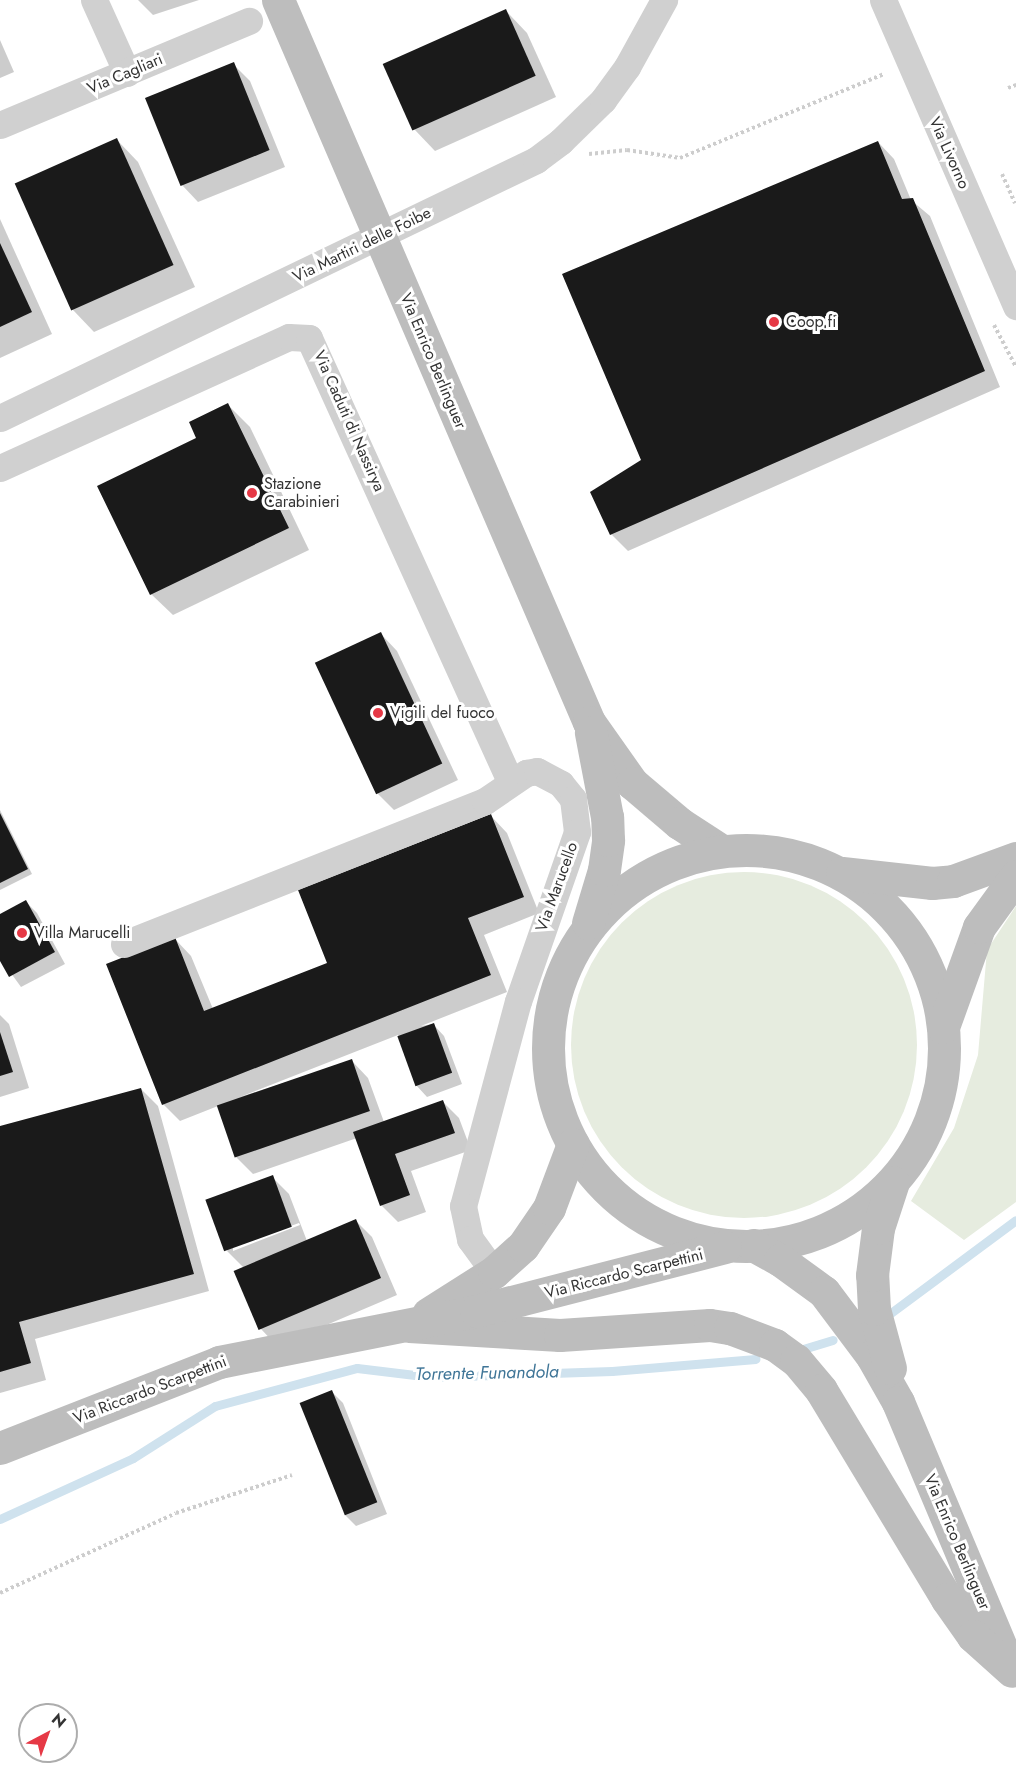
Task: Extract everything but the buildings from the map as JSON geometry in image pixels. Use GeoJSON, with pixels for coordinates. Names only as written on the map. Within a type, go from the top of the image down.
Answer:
{"type":"FeatureCollection","features":[{"type":"Feature","properties":{"kind":"main road","name":"Via Enrico Berlinguer"},"geometry":{"type":"LineString","coordinates":[[278,0],[589,722],[632,783],[679,823],[722,851]]}},
{"type":"Feature","properties":{"kind":"main road","name":"Via Enrico Berlinguer"},"geometry":{"type":"LineString","coordinates":[[585,932],[623,892],[645,877],[696,856],[722,851],[780,853],[836,872],[884,906],[909,937],[928,971],[943,1028],[943,1064],[934,1108],[916,1149],[895,1178],[867,1205],[832,1226],[793,1240],[743,1245],[684,1236],[632,1209],[609,1190],[573,1144],[555,1102],[548,1036],[563,970],[585,932],[604,870],[608,840],[608,817],[589,722]]}},
{"type":"Feature","properties":{"kind":"main road"},"geometry":{"type":"LineString","coordinates":[[836,872],[932,883],[953,881],[1016,858]]}},
{"type":"Feature","properties":{"kind":"main road"},"geometry":{"type":"LineString","coordinates":[[943,1028],[974,936],[990,907],[1016,876]]}},
{"type":"Feature","properties":{"kind":"main road","name":"Via Riccardo Scarpettini"},"geometry":{"type":"LineString","coordinates":[[409,1326],[494,1272],[523,1246],[549,1208],[573,1144]]}},
{"type":"Feature","properties":{"kind":"main road","name":"Via Enrico Berlinguer"},"geometry":{"type":"LineString","coordinates":[[895,1178],[878,1228],[872,1275],[874,1309],[898,1402],[1014,1676]]}},
{"type":"Feature","properties":{"kind":"main road","name":"Via Enrico Berlinguer"},"geometry":{"type":"LineString","coordinates":[[743,1245],[802,1274],[843,1312],[898,1402]]}},
{"type":"Feature","properties":{"kind":"main road","name":"Via Riccardo Scarpettini"},"geometry":{"type":"LineString","coordinates":[[0,1448],[219,1362],[409,1326],[743,1245]]}},
{"type":"Feature","properties":{"kind":"main road"},"geometry":{"type":"LineString","coordinates":[[409,1326],[560,1335],[710,1325],[730,1328],[775,1345],[796,1360],[821,1390],[915,1550],[967,1627],[1014,1676]]}},
{"type":"Feature","properties":{"kind":"street"},"geometry":{"type":"LineString","coordinates":[[94,0],[127,73]]}},
{"type":"Feature","properties":{"kind":"street","name":"Via Martiri delle Foibe"},"geometry":{"type":"LineString","coordinates":[[0,418],[536,160],[561,141],[603,100],[627,67],[664,0]]}},
{"type":"Feature","properties":{"kind":"street","name":"Via Livorno"},"geometry":{"type":"LineString","coordinates":[[883,0],[1016,306]]}},
{"type":"Feature","properties":{"kind":"street","name":"Via Cagliari"},"geometry":{"type":"LineString","coordinates":[[0,125],[249,21]]}},
{"type":"Feature","properties":{"kind":"street","name":"Via Caduti di Nassirya"},"geometry":{"type":"LineString","coordinates":[[0,468],[289,337],[309,338],[510,782]]}},
{"type":"Feature","properties":{"kind":"street","name":"Via Marucello"},"geometry":{"type":"LineString","coordinates":[[124,944],[485,801],[510,782],[537,771],[561,784],[573,800],[577,832],[518,1001],[463,1206],[470,1239],[494,1272]]}},
{"type":"Feature","properties":{"kind":"path"},"geometry":{"type":"LineString","coordinates":[[580,156],[627,150],[680,158],[885,74],[890,85]]}},
{"type":"Feature","properties":{"kind":"path"},"geometry":{"type":"LineString","coordinates":[[1008,88],[1016,85]]}},
{"type":"Feature","properties":{"kind":"path"},"geometry":{"type":"LineString","coordinates":[[1002,174],[1015,203]]}},
{"type":"Feature","properties":{"kind":"path"},"geometry":{"type":"LineString","coordinates":[[989,314],[1016,368]]}},
{"type":"Feature","properties":{"kind":"path"},"geometry":{"type":"LineString","coordinates":[[0,1593],[176,1513],[292,1475]]}},
{"type":"Feature","properties":{"kind":"shaded area"},"geometry":{"type":"Polygon","coordinates":[[[744,872],[778,875],[826,892],[854,911],[878,935],[897,963],[910,995],[917,1045],[914,1079],[897,1127],[878,1155],[854,1179],[826,1198],[794,1211],[744,1218],[710,1215],[662,1198],[634,1179],[610,1155],[591,1127],[578,1095],[571,1045],[574,1011],[591,963],[610,935],[634,911],[662,892],[694,879],[744,872]]]}},
{"type":"Feature","properties":{"kind":"shaded area"},"geometry":{"type":"Polygon","coordinates":[[[1016,906],[1016,1202],[964,1240],[911,1201],[954,1128],[978,1055],[987,950],[1016,906]]]}},
{"type":"Feature","properties":{"kind":"waterway","name":"Torrente Funandola"},"geometry":{"type":"LineString","coordinates":[[888,1315],[1016,1220]]}},
{"type":"Feature","properties":{"kind":"waterway","name":"Torrente Funandola"},"geometry":{"type":"LineString","coordinates":[[803,1349],[833,1340]]}},
{"type":"Feature","properties":{"kind":"waterway","name":"Torrente Funandola"},"geometry":{"type":"LineString","coordinates":[[0,1519],[133,1458],[215,1406],[357,1368],[431,1377],[612,1371],[756,1359]]}},
{"type":"Feature","properties":{"kind":"place","name":"Coop.fi"},"geometry":{"type":"Point","coordinates":[774,322]}},
{"type":"Feature","properties":{"kind":"place","name":"Stazione Carabinieri"},"geometry":{"type":"Point","coordinates":[252,493]}},
{"type":"Feature","properties":{"kind":"place","name":"Vigili del fuoco"},"geometry":{"type":"Point","coordinates":[378,713]}},
{"type":"Feature","properties":{"kind":"place","name":"Villa Marucelli"},"geometry":{"type":"Point","coordinates":[22,933]}}]}
